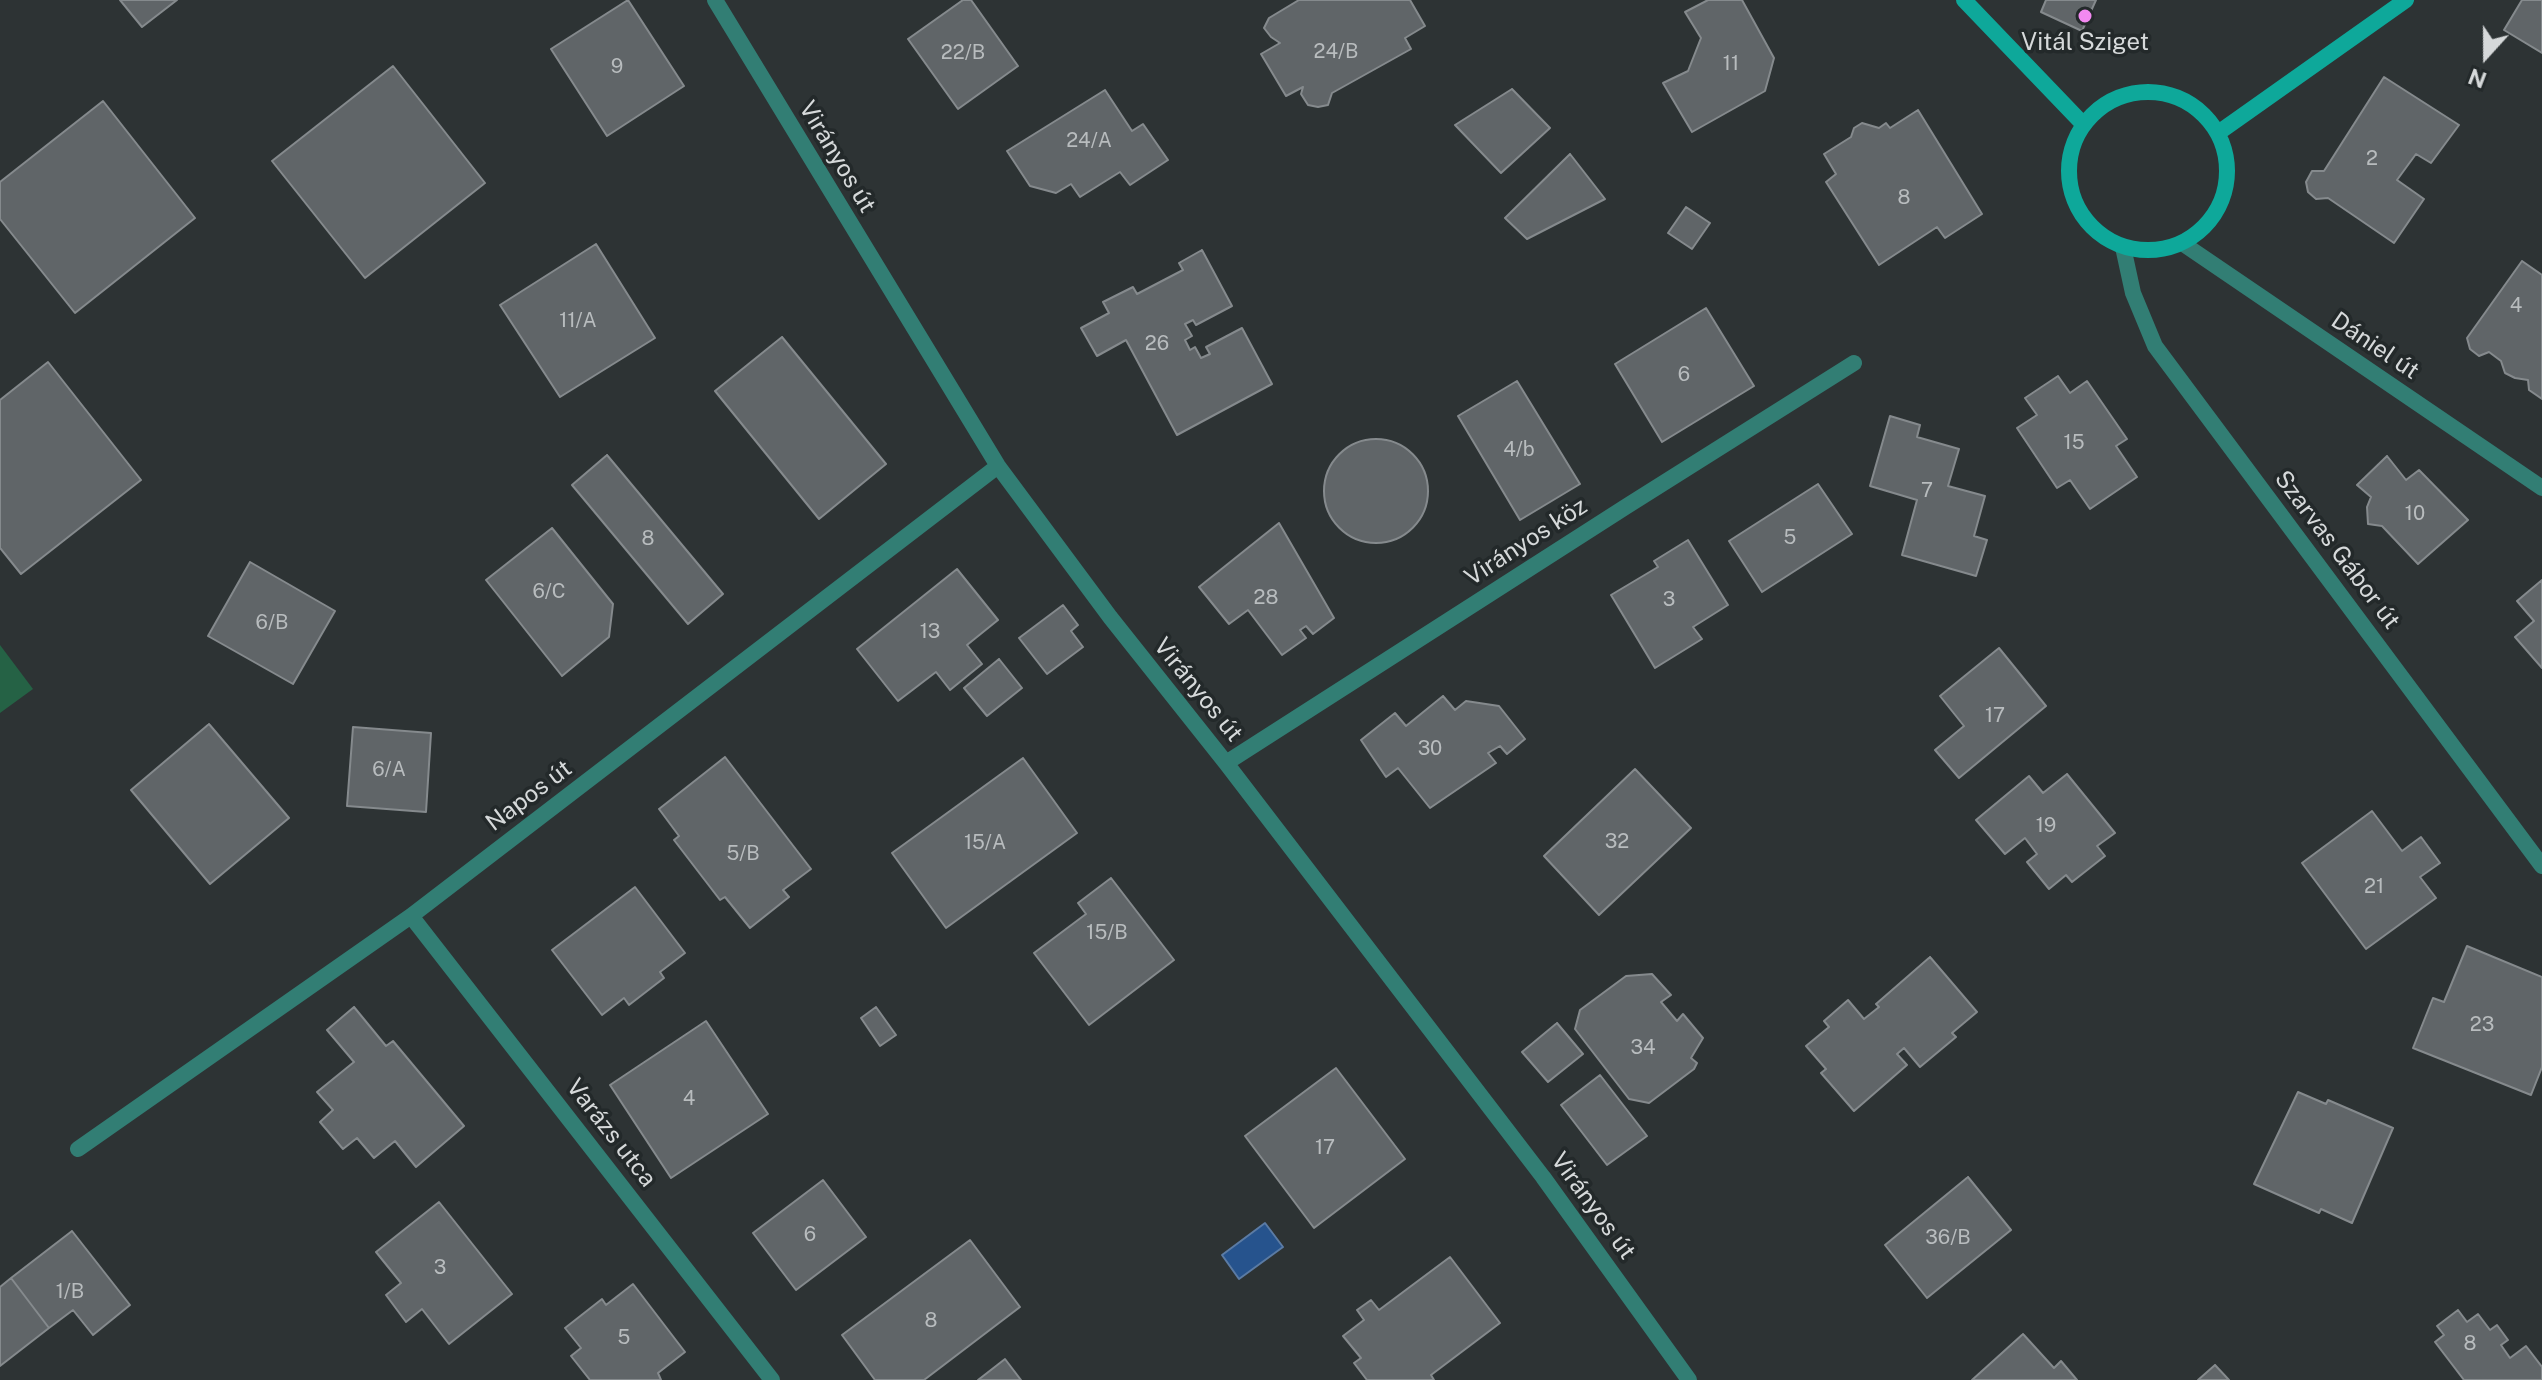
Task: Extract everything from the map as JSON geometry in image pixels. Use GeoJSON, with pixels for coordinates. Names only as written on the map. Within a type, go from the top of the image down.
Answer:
{"type":"FeatureCollection","features":[{"type":"Feature","properties":{"kind":"street","name":"Virányos út"},"geometry":{"type":"LineString","coordinates":[[715,0],[998,466],[1110,617],[1226,763],[1543,1177],[1689,1380]]}},
{"type":"Feature","properties":{"kind":"street"},"geometry":{"type":"LineString","coordinates":[[1964,0],[2083,124]]}},
{"type":"Feature","properties":{"kind":"street"},"geometry":{"type":"LineString","coordinates":[[2218,133],[2406,0]]}},
{"type":"Feature","properties":{"kind":"street"},"geometry":{"type":"LineString","coordinates":[[2154,92],[2191,104],[2218,133],[2225,152],[2227,175],[2223,197],[2213,217],[2196,235],[2182,243],[2147,251],[2123,247],[2109,241],[2090,226],[2079,212],[2070,190],[2068,164],[2073,143],[2083,124],[2098,108],[2117,98],[2154,92]]}},
{"type":"Feature","properties":{"kind":"street","name":"Dániel út"},"geometry":{"type":"LineString","coordinates":[[2182,243],[2542,488]]}},
{"type":"Feature","properties":{"kind":"street","name":"Szarvas Gábor út"},"geometry":{"type":"LineString","coordinates":[[2123,247],[2133,293],[2155,346],[2542,866]]}},
{"type":"Feature","properties":{"kind":"street","name":"Virányos köz"},"geometry":{"type":"LineString","coordinates":[[1226,763],[1854,363]]}},
{"type":"Feature","properties":{"kind":"street","name":"Napos út"},"geometry":{"type":"LineString","coordinates":[[78,1149],[411,916],[998,466]]}},
{"type":"Feature","properties":{"kind":"street","name":"Varázs utca"},"geometry":{"type":"LineString","coordinates":[[411,916],[765,1377]]}},
{"type":"Feature","properties":{"kind":"green space"},"geometry":{"type":"Polygon","coordinates":[[[0,645],[33,689],[0,713],[0,645]]]}},
{"type":"Feature","properties":{"kind":"water"},"geometry":{"type":"Polygon","coordinates":[[[1265,1223],[1283,1247],[1239,1279],[1222,1255],[1265,1223]]]}},
{"type":"Feature","properties":{"kind":"building"},"geometry":{"type":"Polygon","coordinates":[[[120,0],[177,0],[142,27],[120,0]]]}},
{"type":"Feature","properties":{"kind":"building"},"geometry":{"type":"Polygon","coordinates":[[[628,0],[684,86],[607,136],[551,49],[628,0]]]}},
{"type":"Feature","properties":{"kind":"building"},"geometry":{"type":"Polygon","coordinates":[[[963,0],[971,0],[1018,66],[958,109],[908,39],[963,0]]]}},
{"type":"Feature","properties":{"kind":"building"},"geometry":{"type":"Polygon","coordinates":[[[1299,0],[1410,0],[1425,26],[1405,38],[1411,49],[1332,93],[1328,105],[1308,105],[1301,94],[1303,87],[1286,96],[1261,54],[1280,43],[1264,28],[1269,18],[1299,0]]]}},
{"type":"Feature","properties":{"kind":"building"},"geometry":{"type":"Polygon","coordinates":[[[1708,0],[1742,0],[1774,58],[1765,91],[1692,132],[1663,83],[1688,71],[1701,38],[1685,12],[1708,0]]]}},
{"type":"Feature","properties":{"kind":"building"},"geometry":{"type":"Polygon","coordinates":[[[2046,0],[2096,0],[2082,31],[2041,12],[2046,0]]]}},
{"type":"Feature","properties":{"kind":"building"},"geometry":{"type":"Polygon","coordinates":[[[2522,0],[2542,0],[2542,53],[2504,30],[2522,0]]]}},
{"type":"Feature","properties":{"kind":"building"},"geometry":{"type":"Polygon","coordinates":[[[393,66],[485,183],[365,278],[272,161],[393,66]]]}},
{"type":"Feature","properties":{"kind":"building"},"geometry":{"type":"Polygon","coordinates":[[[2384,77],[2459,125],[2431,163],[2416,154],[2397,180],[2424,199],[2394,243],[2328,198],[2316,199],[2308,192],[2306,182],[2312,171],[2324,171],[2384,77]]]}},
{"type":"Feature","properties":{"kind":"building"},"geometry":{"type":"Polygon","coordinates":[[[1512,89],[1550,128],[1501,173],[1455,125],[1512,89]]]}},
{"type":"Feature","properties":{"kind":"building"},"geometry":{"type":"Polygon","coordinates":[[[1105,90],[1132,131],[1143,124],[1168,160],[1130,185],[1120,172],[1080,197],[1071,184],[1056,193],[1030,186],[1007,151],[1105,90]]]}},
{"type":"Feature","properties":{"kind":"building"},"geometry":{"type":"Polygon","coordinates":[[[103,101],[195,218],[75,313],[0,219],[0,182],[103,101]]]}},
{"type":"Feature","properties":{"kind":"building"},"geometry":{"type":"Polygon","coordinates":[[[1918,110],[1982,214],[1945,238],[1937,227],[1879,265],[1826,182],[1836,174],[1824,154],[1851,137],[1854,128],[1862,123],[1879,128],[1886,123],[1890,128],[1918,110]]]}},
{"type":"Feature","properties":{"kind":"building"},"geometry":{"type":"Polygon","coordinates":[[[1570,154],[1605,199],[1527,239],[1505,218],[1570,154]]]}},
{"type":"Feature","properties":{"kind":"building"},"geometry":{"type":"Polygon","coordinates":[[[1686,207],[1710,223],[1692,249],[1668,233],[1686,207]]]}},
{"type":"Feature","properties":{"kind":"building"},"geometry":{"type":"Polygon","coordinates":[[[596,244],[655,338],[560,397],[500,305],[596,244]]]}},
{"type":"Feature","properties":{"kind":"building"},"geometry":{"type":"Polygon","coordinates":[[[1202,250],[1232,306],[1196,325],[1193,320],[1185,324],[1192,336],[1185,340],[1190,350],[1195,347],[1201,358],[1210,354],[1206,347],[1242,328],[1272,384],[1177,435],[1126,340],[1097,356],[1081,328],[1109,313],[1103,302],[1133,287],[1137,294],[1183,270],[1179,263],[1202,250]]]}},
{"type":"Feature","properties":{"kind":"building"},"geometry":{"type":"Polygon","coordinates":[[[2522,261],[2542,275],[2542,399],[2529,390],[2528,380],[2505,373],[2501,361],[2489,352],[2479,356],[2470,349],[2467,338],[2522,261]]]}},
{"type":"Feature","properties":{"kind":"building"},"geometry":{"type":"Polygon","coordinates":[[[1706,308],[1754,386],[1662,442],[1615,364],[1706,308]]]}},
{"type":"Feature","properties":{"kind":"building"},"geometry":{"type":"Polygon","coordinates":[[[782,337],[886,464],[819,519],[715,391],[782,337]]]}},
{"type":"Feature","properties":{"kind":"building"},"geometry":{"type":"Polygon","coordinates":[[[48,362],[141,480],[21,574],[0,548],[0,400],[48,362]]]}},
{"type":"Feature","properties":{"kind":"building"},"geometry":{"type":"Polygon","coordinates":[[[2058,376],[2070,393],[2087,381],[2127,439],[2116,446],[2137,477],[2090,509],[2070,480],[2057,488],[2017,428],[2037,415],[2025,398],[2058,376]]]}},
{"type":"Feature","properties":{"kind":"building"},"geometry":{"type":"Polygon","coordinates":[[[1517,381],[1580,484],[1520,520],[1458,416],[1517,381]]]}},
{"type":"Feature","properties":{"kind":"building"},"geometry":{"type":"Polygon","coordinates":[[[1890,416],[1920,425],[1917,437],[1959,449],[1948,486],[1985,496],[1974,536],[1987,540],[1976,576],[1902,555],[1917,500],[1870,486],[1890,416]]]}},
{"type":"Feature","properties":{"kind":"building"},"geometry":{"type":"Polygon","coordinates":[[[1376,439],[1396,443],[1413,454],[1424,471],[1428,491],[1424,511],[1413,528],[1396,539],[1376,543],[1356,539],[1339,528],[1328,511],[1324,491],[1328,471],[1339,454],[1356,443],[1376,439]]]}},
{"type":"Feature","properties":{"kind":"building"},"geometry":{"type":"Polygon","coordinates":[[[607,455],[723,594],[688,624],[572,485],[607,455]]]}},
{"type":"Feature","properties":{"kind":"building"},"geometry":{"type":"Polygon","coordinates":[[[2387,456],[2406,480],[2419,470],[2468,520],[2418,564],[2382,526],[2368,524],[2367,507],[2371,497],[2357,485],[2387,456]]]}},
{"type":"Feature","properties":{"kind":"building"},"geometry":{"type":"Polygon","coordinates":[[[1818,484],[1852,534],[1762,592],[1729,541],[1818,484]]]}},
{"type":"Feature","properties":{"kind":"building"},"geometry":{"type":"Polygon","coordinates":[[[1279,523],[1334,618],[1313,634],[1306,626],[1300,630],[1306,638],[1282,655],[1248,610],[1229,624],[1199,587],[1279,523]]]}},
{"type":"Feature","properties":{"kind":"building"},"geometry":{"type":"Polygon","coordinates":[[[552,528],[613,604],[609,637],[562,676],[486,580],[552,528]]]}},
{"type":"Feature","properties":{"kind":"building"},"geometry":{"type":"Polygon","coordinates":[[[1688,540],[1728,605],[1693,627],[1702,639],[1655,668],[1611,595],[1658,567],[1654,561],[1688,540]]]}},
{"type":"Feature","properties":{"kind":"building"},"geometry":{"type":"Polygon","coordinates":[[[250,562],[335,611],[293,684],[208,636],[250,562]]]}},
{"type":"Feature","properties":{"kind":"building"},"geometry":{"type":"Polygon","coordinates":[[[957,569],[998,620],[967,645],[982,664],[950,690],[936,672],[898,701],[857,649],[957,569]]]}},
{"type":"Feature","properties":{"kind":"building"},"geometry":{"type":"Polygon","coordinates":[[[2542,580],[2542,668],[2515,637],[2534,621],[2517,601],[2542,580]]]}},
{"type":"Feature","properties":{"kind":"building"},"geometry":{"type":"Polygon","coordinates":[[[1063,605],[1078,625],[1071,631],[1083,647],[1047,674],[1019,638],[1063,605]]]}},
{"type":"Feature","properties":{"kind":"building"},"geometry":{"type":"Polygon","coordinates":[[[1999,648],[2046,706],[1959,778],[1935,750],[1964,726],[1940,696],[1999,648]]]}},
{"type":"Feature","properties":{"kind":"building"},"geometry":{"type":"Polygon","coordinates":[[[999,659],[1022,688],[987,716],[964,688],[999,659]]]}},
{"type":"Feature","properties":{"kind":"building"},"geometry":{"type":"Polygon","coordinates":[[[1443,696],[1455,710],[1466,701],[1499,706],[1525,739],[1507,754],[1500,746],[1488,753],[1496,763],[1430,808],[1398,768],[1386,777],[1361,740],[1395,713],[1406,726],[1443,696]]]}},
{"type":"Feature","properties":{"kind":"building"},"geometry":{"type":"Polygon","coordinates":[[[209,724],[289,818],[210,884],[131,790],[209,724]]]}},
{"type":"Feature","properties":{"kind":"building"},"geometry":{"type":"Polygon","coordinates":[[[353,727],[431,733],[426,812],[347,806],[353,727]]]}},
{"type":"Feature","properties":{"kind":"building"},"geometry":{"type":"Polygon","coordinates":[[[725,757],[811,869],[783,890],[789,897],[750,928],[725,897],[720,900],[674,840],[679,836],[659,809],[725,757]]]}},
{"type":"Feature","properties":{"kind":"building"},"geometry":{"type":"Polygon","coordinates":[[[1023,758],[1077,833],[946,928],[892,853],[1023,758]]]}},
{"type":"Feature","properties":{"kind":"building"},"geometry":{"type":"Polygon","coordinates":[[[1635,769],[1691,828],[1599,915],[1544,856],[1635,769]]]}},
{"type":"Feature","properties":{"kind":"building"},"geometry":{"type":"Polygon","coordinates":[[[2067,774],[2115,833],[2097,846],[2105,856],[2072,882],[2066,875],[2049,889],[2027,862],[2037,854],[2025,838],[2005,854],[1976,820],[2029,776],[2043,793],[2067,774]]]}},
{"type":"Feature","properties":{"kind":"building"},"geometry":{"type":"Polygon","coordinates":[[[2372,811],[2402,851],[2421,837],[2440,863],[2420,877],[2436,898],[2366,949],[2302,863],[2372,811]]]}},
{"type":"Feature","properties":{"kind":"building"},"geometry":{"type":"Polygon","coordinates":[[[1111,878],[1174,960],[1089,1025],[1034,953],[1086,914],[1078,903],[1111,878]]]}},
{"type":"Feature","properties":{"kind":"building"},"geometry":{"type":"Polygon","coordinates":[[[635,887],[685,953],[660,972],[664,978],[629,1005],[624,998],[602,1015],[552,950],[635,887]]]}},
{"type":"Feature","properties":{"kind":"building"},"geometry":{"type":"Polygon","coordinates":[[[2467,946],[2542,977],[2542,1067],[2531,1095],[2413,1048],[2433,998],[2444,1002],[2467,946]]]}},
{"type":"Feature","properties":{"kind":"building"},"geometry":{"type":"Polygon","coordinates":[[[1930,957],[1977,1012],[1952,1033],[1956,1037],[1920,1067],[1904,1048],[1897,1054],[1907,1065],[1854,1111],[1821,1073],[1826,1069],[1806,1046],[1829,1027],[1824,1021],[1848,1000],[1864,1019],[1879,1007],[1876,1004],[1930,957]]]}},
{"type":"Feature","properties":{"kind":"building"},"geometry":{"type":"Polygon","coordinates":[[[1652,974],[1671,995],[1661,1002],[1677,1021],[1683,1014],[1703,1038],[1691,1058],[1697,1063],[1694,1069],[1649,1103],[1629,1099],[1575,1029],[1580,1010],[1626,976],[1652,974]]]}},
{"type":"Feature","properties":{"kind":"building"},"geometry":{"type":"Polygon","coordinates":[[[354,1007],[386,1046],[393,1041],[464,1126],[416,1167],[395,1141],[374,1158],[357,1138],[343,1149],[320,1122],[333,1110],[317,1092],[354,1062],[327,1030],[354,1007]]]}},
{"type":"Feature","properties":{"kind":"building"},"geometry":{"type":"Polygon","coordinates":[[[876,1007],[896,1035],[880,1046],[861,1018],[876,1007]]]}},
{"type":"Feature","properties":{"kind":"building"},"geometry":{"type":"Polygon","coordinates":[[[706,1021],[768,1114],[671,1178],[610,1085],[706,1021]]]}},
{"type":"Feature","properties":{"kind":"building"},"geometry":{"type":"Polygon","coordinates":[[[1557,1023],[1583,1054],[1548,1082],[1522,1052],[1557,1023]]]}},
{"type":"Feature","properties":{"kind":"building"},"geometry":{"type":"Polygon","coordinates":[[[1336,1068],[1405,1159],[1314,1228],[1245,1136],[1336,1068]]]}},
{"type":"Feature","properties":{"kind":"building"},"geometry":{"type":"Polygon","coordinates":[[[1600,1075],[1647,1136],[1607,1165],[1561,1105],[1600,1075]]]}},
{"type":"Feature","properties":{"kind":"building"},"geometry":{"type":"Polygon","coordinates":[[[2298,1092],[2326,1104],[2328,1100],[2393,1128],[2352,1223],[2321,1209],[2319,1213],[2254,1184],[2298,1092]]]}},
{"type":"Feature","properties":{"kind":"building"},"geometry":{"type":"Polygon","coordinates":[[[1968,1177],[2011,1230],[1927,1298],[1885,1245],[1968,1177]]]}},
{"type":"Feature","properties":{"kind":"building"},"geometry":{"type":"Polygon","coordinates":[[[823,1180],[866,1237],[796,1290],[753,1233],[823,1180]]]}},
{"type":"Feature","properties":{"kind":"building"},"geometry":{"type":"Polygon","coordinates":[[[439,1202],[512,1294],[449,1344],[422,1309],[406,1322],[386,1295],[401,1283],[376,1252],[439,1202]]]}},
{"type":"Feature","properties":{"kind":"building"},"geometry":{"type":"Polygon","coordinates":[[[72,1231],[130,1305],[93,1335],[73,1310],[49,1328],[11,1278],[72,1231]]]}},
{"type":"Feature","properties":{"kind":"building"},"geometry":{"type":"Polygon","coordinates":[[[970,1240],[1020,1307],[924,1380],[875,1380],[842,1335],[970,1240]]]}},
{"type":"Feature","properties":{"kind":"building"},"geometry":{"type":"Polygon","coordinates":[[[1450,1257],[1500,1323],[1431,1375],[1434,1380],[1367,1380],[1354,1363],[1361,1358],[1343,1336],[1364,1320],[1357,1310],[1371,1300],[1379,1310],[1450,1257]]]}},
{"type":"Feature","properties":{"kind":"building"},"geometry":{"type":"Polygon","coordinates":[[[11,1278],[49,1328],[0,1366],[0,1287],[11,1278]]]}},
{"type":"Feature","properties":{"kind":"building"},"geometry":{"type":"Polygon","coordinates":[[[633,1284],[685,1352],[658,1373],[661,1380],[590,1380],[571,1356],[581,1348],[565,1328],[602,1299],[606,1305],[633,1284]]]}},
{"type":"Feature","properties":{"kind":"building"},"geometry":{"type":"Polygon","coordinates":[[[2458,1310],[2467,1322],[2478,1314],[2490,1330],[2497,1325],[2508,1340],[2501,1345],[2510,1358],[2526,1346],[2542,1367],[2542,1380],[2464,1380],[2435,1342],[2444,1335],[2437,1326],[2458,1310]]]}},
{"type":"Feature","properties":{"kind":"building"},"geometry":{"type":"Polygon","coordinates":[[[2023,1334],[2054,1368],[2061,1361],[2077,1380],[1972,1380],[2023,1334]]]}},
{"type":"Feature","properties":{"kind":"building"},"geometry":{"type":"Polygon","coordinates":[[[1005,1359],[1021,1380],[978,1380],[1005,1359]]]}},
{"type":"Feature","properties":{"kind":"building"},"geometry":{"type":"Polygon","coordinates":[[[2215,1365],[2229,1380],[2198,1380],[2215,1365]]]}},
{"type":"Feature","properties":{"kind":"place","name":"Vitál Sziget"},"geometry":{"type":"Point","coordinates":[2085,16]}}]}
